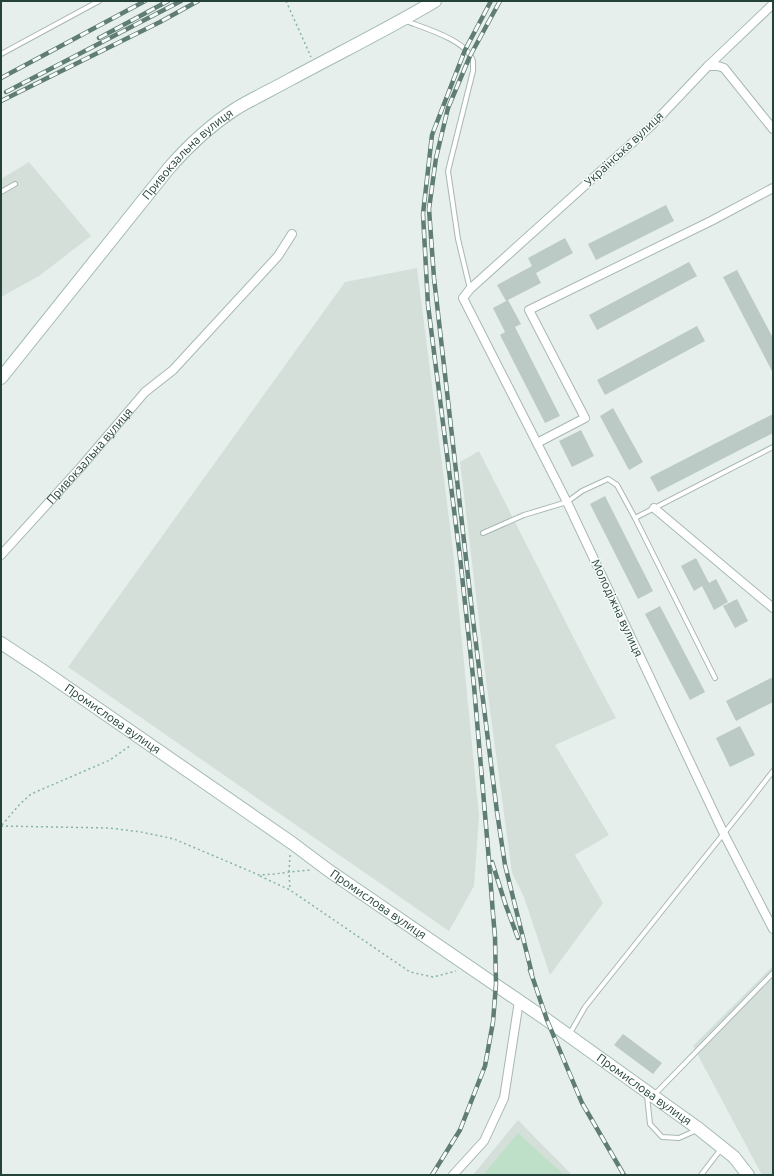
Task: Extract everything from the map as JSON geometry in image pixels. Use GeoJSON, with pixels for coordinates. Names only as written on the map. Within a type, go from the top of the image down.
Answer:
{"type":"FeatureCollection","features":[{"type":"Feature","properties":{"kind":"street","name":"Привокзальна вулиця"},"geometry":{"type":"LineString","coordinates":[[1,378],[184,150],[237,108],[403,20],[435,1]]}},
{"type":"Feature","properties":{"kind":"street","name":"Українська вулиця"},"geometry":{"type":"LineString","coordinates":[[470,289],[652,125],[708,66],[773,4]]}},
{"type":"Feature","properties":{"kind":"street"},"geometry":{"type":"LineString","coordinates":[[708,66],[718,66],[724,68],[773,129]]}},
{"type":"Feature","properties":{"kind":"street"},"geometry":{"type":"LineString","coordinates":[[537,443],[585,418],[529,310],[710,221],[773,188]]}},
{"type":"Feature","properties":{"kind":"street","name":"Привокзальна вулиця"},"geometry":{"type":"LineString","coordinates":[[1,555],[80,468],[145,392],[173,370],[278,256],[292,234]]}},
{"type":"Feature","properties":{"kind":"street","name":"Молодіжна вулиця"},"geometry":{"type":"LineString","coordinates":[[470,289],[463,298],[566,502],[724,834],[773,929]]}},
{"type":"Feature","properties":{"kind":"street"},"geometry":{"type":"LineString","coordinates":[[654,508],[773,608]]}},
{"type":"Feature","properties":{"kind":"street","name":"Промислова вулиця"},"geometry":{"type":"LineString","coordinates":[[1,642],[292,843],[328,870],[569,1035],[699,1129],[734,1157],[748,1175]]}},
{"type":"Feature","properties":{"kind":"street"},"geometry":{"type":"LineString","coordinates":[[453,1175],[484,1141],[504,1098],[519,1001]]}},
{"type":"Feature","properties":{"kind":"lane"},"geometry":{"type":"LineString","coordinates":[[1,54],[99,1]]}},
{"type":"Feature","properties":{"kind":"lane"},"geometry":{"type":"LineString","coordinates":[[403,20],[450,38],[459,44],[470,56],[473,62],[473,71],[448,171],[458,239],[470,289]]}},
{"type":"Feature","properties":{"kind":"lane"},"geometry":{"type":"LineString","coordinates":[[1,192],[15,184]]}},
{"type":"Feature","properties":{"kind":"lane"},"geometry":{"type":"LineString","coordinates":[[635,518],[773,447]]}},
{"type":"Feature","properties":{"kind":"lane"},"geometry":{"type":"LineString","coordinates":[[483,533],[524,515],[566,502],[582,491],[608,479],[617,485],[635,518],[715,678]]}},
{"type":"Feature","properties":{"kind":"lane"},"geometry":{"type":"LineString","coordinates":[[569,1035],[585,1007],[773,771]]}},
{"type":"Feature","properties":{"kind":"lane"},"geometry":{"type":"LineString","coordinates":[[699,1129],[680,1138],[662,1137],[650,1124],[650,1094],[773,972]]}},
{"type":"Feature","properties":{"kind":"lane"},"geometry":{"type":"LineString","coordinates":[[701,1175],[722,1147]]}},
{"type":"Feature","properties":{"kind":"path"},"geometry":{"type":"LineString","coordinates":[[286,1],[315,66]]}},
{"type":"Feature","properties":{"kind":"path"},"geometry":{"type":"LineString","coordinates":[[1,826],[19,805],[31,794],[110,760],[140,738]]}},
{"type":"Feature","properties":{"kind":"path"},"geometry":{"type":"LineString","coordinates":[[1,826],[109,828],[141,832],[174,839],[259,875],[290,890],[410,972],[433,977],[472,968]]}},
{"type":"Feature","properties":{"kind":"path"},"geometry":{"type":"LineString","coordinates":[[290,890],[288,872],[292,843]]}},
{"type":"Feature","properties":{"kind":"path"},"geometry":{"type":"LineString","coordinates":[[259,875],[328,870]]}},
{"type":"Feature","properties":{"kind":"shaded area"},"geometry":{"type":"Polygon","coordinates":[[[29,162],[91,236],[39,276],[1,297],[1,179],[29,162]]]}},
{"type":"Feature","properties":{"kind":"shaded area"},"geometry":{"type":"Polygon","coordinates":[[[417,268],[453,550],[479,816],[474,886],[449,931],[68,667],[345,282],[417,268]]]}},
{"type":"Feature","properties":{"kind":"shaded area"},"geometry":{"type":"Polygon","coordinates":[[[479,451],[616,718],[555,745],[609,835],[575,855],[603,903],[550,975],[524,897],[512,873],[487,688],[460,462],[479,451]]]}},
{"type":"Feature","properties":{"kind":"shaded area"},"geometry":{"type":"Polygon","coordinates":[[[773,966],[773,1175],[762,1175],[693,1046],[773,966]]]}},
{"type":"Feature","properties":{"kind":"shaded area"},"geometry":{"type":"Polygon","coordinates":[[[518,1120],[572,1175],[473,1175],[518,1120]]]}},
{"type":"Feature","properties":{"kind":"green space"},"geometry":{"type":"Polygon","coordinates":[[[518,1133],[564,1175],[483,1175],[518,1133]]]}},
{"type":"Feature","properties":{"kind":"building"},"geometry":{"type":"Polygon","coordinates":[[[666,205],[674,221],[596,260],[588,244],[666,205]]]}},
{"type":"Feature","properties":{"kind":"building"},"geometry":{"type":"Polygon","coordinates":[[[565,238],[573,253],[536,273],[541,283],[506,301],[497,285],[532,266],[528,258],[565,238]]]}},
{"type":"Feature","properties":{"kind":"building"},"geometry":{"type":"Polygon","coordinates":[[[689,262],[697,276],[597,330],[589,315],[689,262]]]}},
{"type":"Feature","properties":{"kind":"building"},"geometry":{"type":"Polygon","coordinates":[[[737,270],[773,338],[773,373],[723,277],[737,270]]]}},
{"type":"Feature","properties":{"kind":"building"},"geometry":{"type":"Polygon","coordinates":[[[508,300],[521,324],[515,327],[560,416],[545,423],[500,335],[505,332],[493,308],[508,300]]]}},
{"type":"Feature","properties":{"kind":"building"},"geometry":{"type":"Polygon","coordinates":[[[697,326],[705,341],[605,395],[597,380],[697,326]]]}},
{"type":"Feature","properties":{"kind":"building"},"geometry":{"type":"Polygon","coordinates":[[[613,408],[643,462],[629,470],[600,416],[613,408]]]}},
{"type":"Feature","properties":{"kind":"building"},"geometry":{"type":"Polygon","coordinates":[[[773,414],[773,433],[658,492],[650,477],[773,414]]]}},
{"type":"Feature","properties":{"kind":"building"},"geometry":{"type":"Polygon","coordinates":[[[581,430],[594,456],[572,467],[559,441],[581,430]]]}},
{"type":"Feature","properties":{"kind":"building"},"geometry":{"type":"Polygon","coordinates":[[[605,496],[653,591],[638,599],[590,504],[605,496]]]}},
{"type":"Feature","properties":{"kind":"building"},"geometry":{"type":"Polygon","coordinates":[[[696,558],[709,583],[716,579],[728,602],[714,610],[702,586],[694,591],[681,566],[696,558]]]}},
{"type":"Feature","properties":{"kind":"building"},"geometry":{"type":"Polygon","coordinates":[[[737,599],[748,621],[735,628],[723,606],[737,599]]]}},
{"type":"Feature","properties":{"kind":"building"},"geometry":{"type":"Polygon","coordinates":[[[660,606],[705,692],[690,700],[645,614],[660,606]]]}},
{"type":"Feature","properties":{"kind":"building"},"geometry":{"type":"Polygon","coordinates":[[[773,677],[773,702],[736,721],[726,701],[773,677]]]}},
{"type":"Feature","properties":{"kind":"building"},"geometry":{"type":"Polygon","coordinates":[[[740,726],[755,755],[730,767],[716,738],[740,726]]]}},
{"type":"Feature","properties":{"kind":"building"},"geometry":{"type":"Polygon","coordinates":[[[623,1034],[662,1063],[653,1074],[614,1045],[623,1034]]]}},
{"type":"Feature","properties":{"kind":"railway"},"geometry":{"type":"LineString","coordinates":[[1,78],[145,1]]}},
{"type":"Feature","properties":{"kind":"railway"},"geometry":{"type":"LineString","coordinates":[[99,38],[168,1]]}},
{"type":"Feature","properties":{"kind":"railway"},"geometry":{"type":"LineString","coordinates":[[6,92],[181,1]]}},
{"type":"Feature","properties":{"kind":"railway"},"geometry":{"type":"LineString","coordinates":[[1,101],[160,22],[198,1]]}},
{"type":"Feature","properties":{"kind":"railway"},"geometry":{"type":"LineString","coordinates":[[432,1175],[460,1130],[485,1066],[493,1022],[496,984],[495,937],[474,686],[460,557],[428,305],[423,214],[432,135],[465,50],[491,1]]}},
{"type":"Feature","properties":{"kind":"railway"},"geometry":{"type":"LineString","coordinates":[[500,1],[470,56],[448,108],[436,158],[429,209],[434,278],[473,620],[497,812],[505,865],[532,974]]}},
{"type":"Feature","properties":{"kind":"railway"},"geometry":{"type":"LineString","coordinates":[[492,862],[518,938]]}},
{"type":"Feature","properties":{"kind":"railway"},"geometry":{"type":"LineString","coordinates":[[530,970],[547,1020],[582,1103],[624,1175]]}}]}
